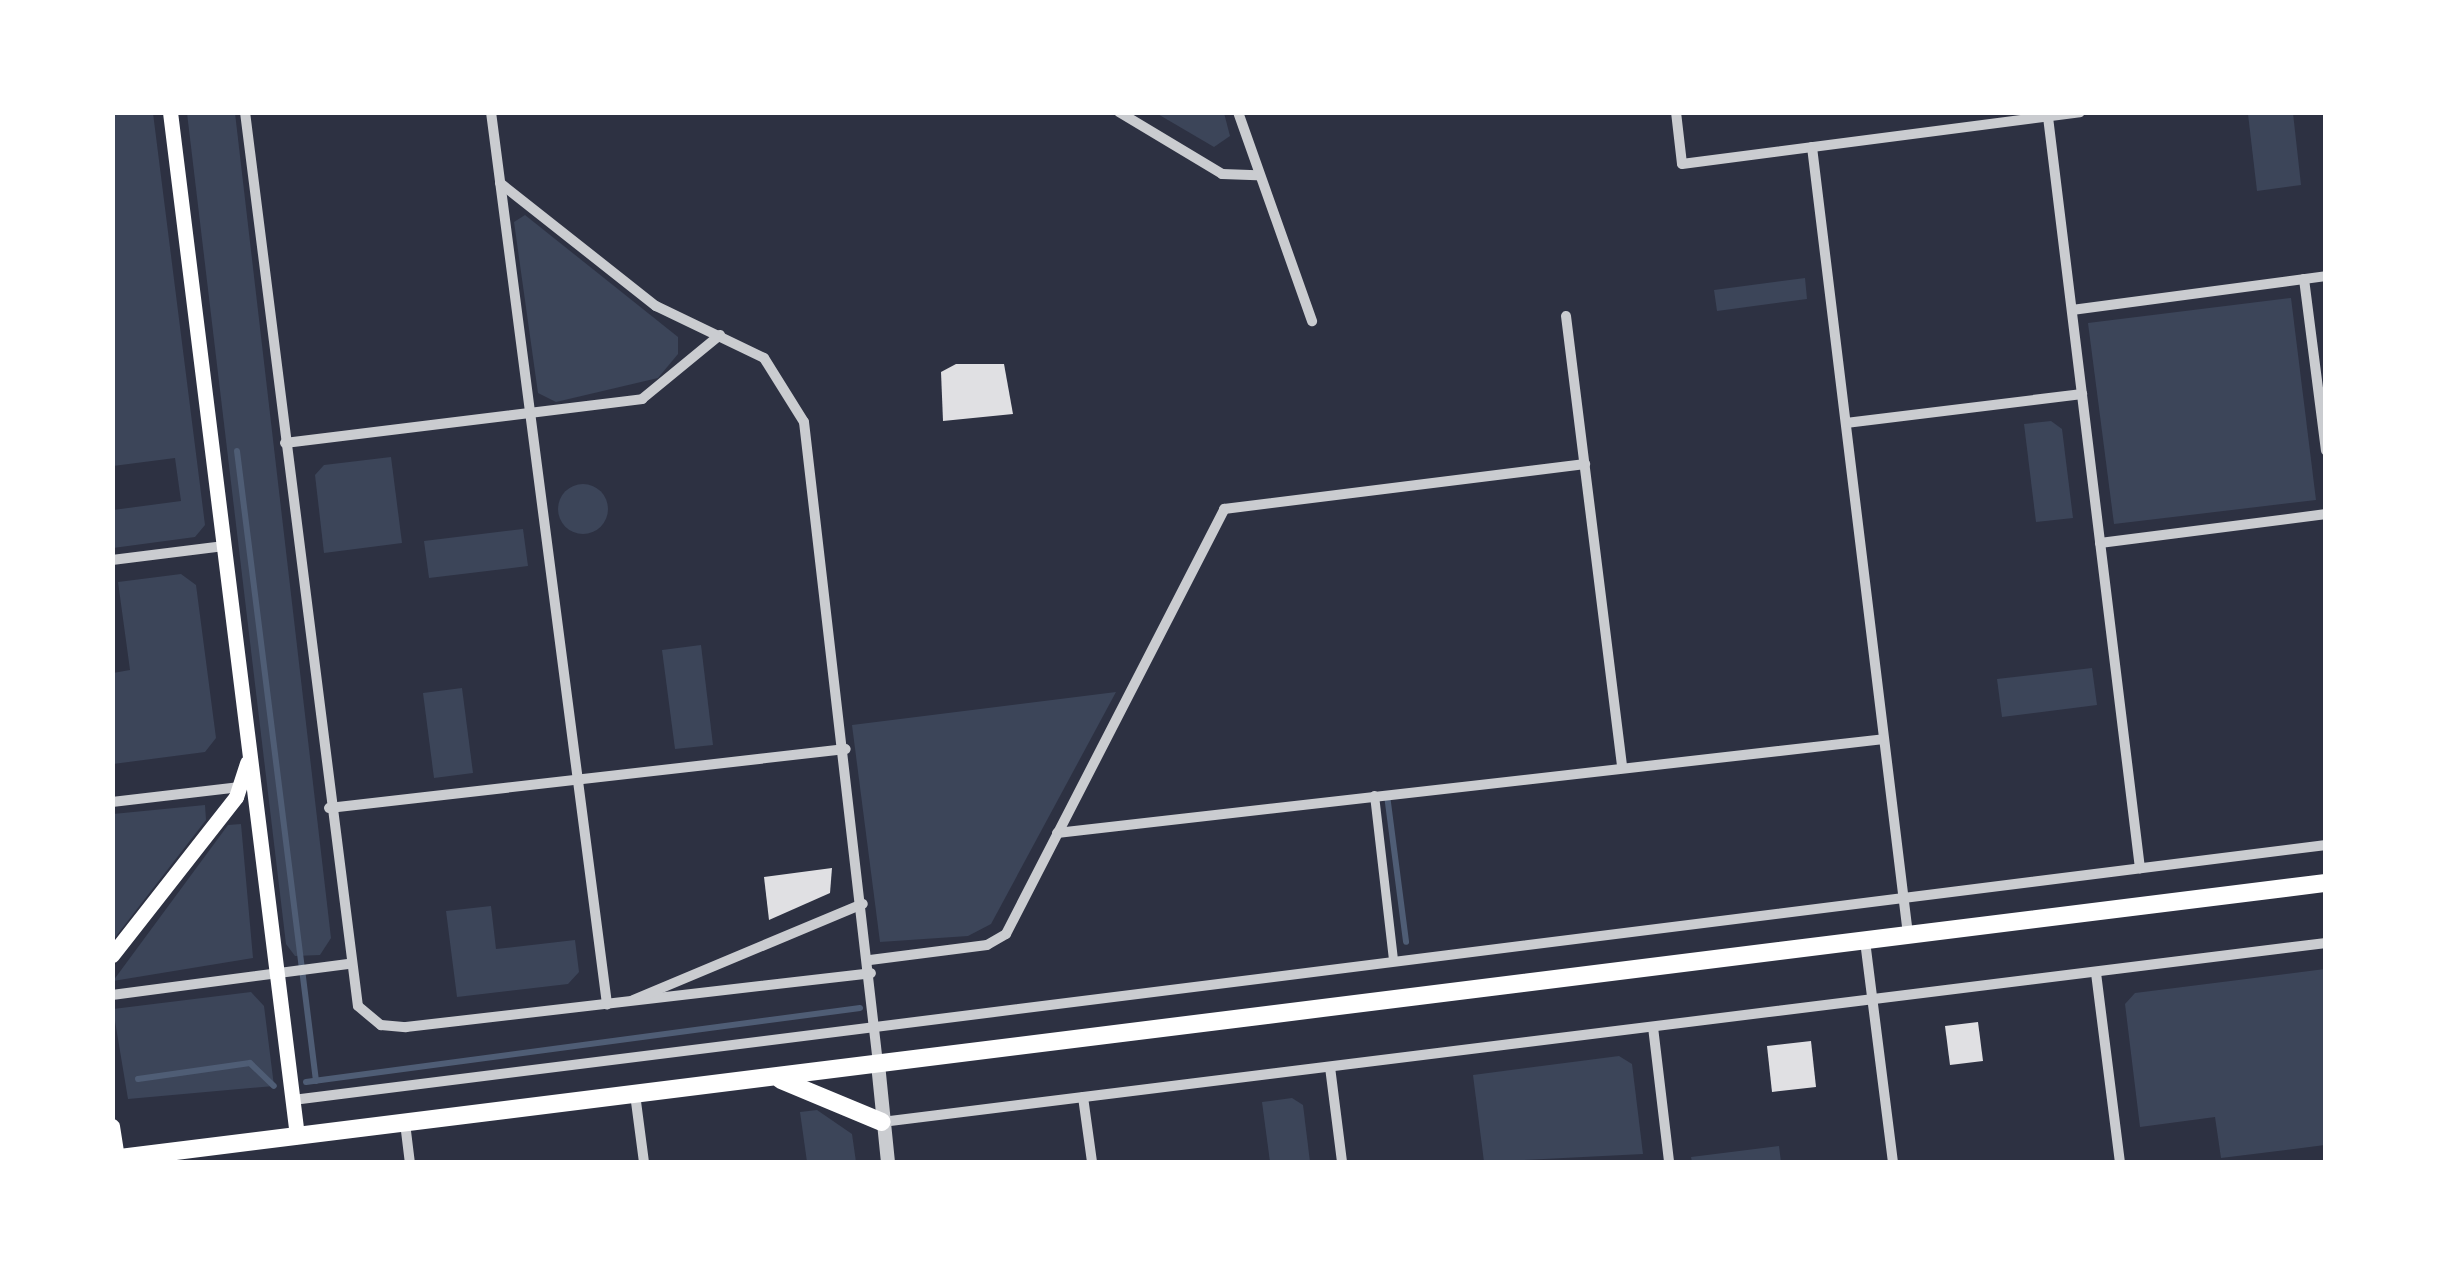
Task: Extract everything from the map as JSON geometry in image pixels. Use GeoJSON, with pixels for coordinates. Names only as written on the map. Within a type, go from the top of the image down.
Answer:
{"type":"FeatureCollection","features":[{"type":"Feature","properties":{"kind":"main road"},"geometry":{"type":"LineString","coordinates":[[170,112],[248,738],[285,972],[297,1136]]}},
{"type":"Feature","properties":{"kind":"main road"},"geometry":{"type":"LineString","coordinates":[[112,955],[241,786],[248,738]]}},
{"type":"Feature","properties":{"kind":"main road"},"geometry":{"type":"LineString","coordinates":[[112,1126],[116,1160],[165,1158],[405,1122],[2326,883]]}},
{"type":"Feature","properties":{"kind":"main road"},"geometry":{"type":"LineString","coordinates":[[770,1077],[882,1122]]}},
{"type":"Feature","properties":{"kind":"street"},"geometry":{"type":"LineString","coordinates":[[245,112],[348,964],[368,1017],[398,1027],[871,973]]}},
{"type":"Feature","properties":{"kind":"street"},"geometry":{"type":"LineString","coordinates":[[491,112],[607,1004]]}},
{"type":"Feature","properties":{"kind":"street"},"geometry":{"type":"LineString","coordinates":[[1120,112],[1222,174],[1257,175]]}},
{"type":"Feature","properties":{"kind":"street"},"geometry":{"type":"LineString","coordinates":[[1238,112],[1257,175],[1312,321]]}},
{"type":"Feature","properties":{"kind":"street"},"geometry":{"type":"LineString","coordinates":[[1676,112],[1682,164],[2080,112]]}},
{"type":"Feature","properties":{"kind":"street"},"geometry":{"type":"LineString","coordinates":[[2048,117],[2140,868]]}},
{"type":"Feature","properties":{"kind":"street"},"geometry":{"type":"LineString","coordinates":[[1812,147],[1908,935]]}},
{"type":"Feature","properties":{"kind":"street"},"geometry":{"type":"LineString","coordinates":[[500,182],[656,306],[769,363],[807,431],[877,1021],[888,1162]]}},
{"type":"Feature","properties":{"kind":"street"},"geometry":{"type":"LineString","coordinates":[[2072,310],[2326,276]]}},
{"type":"Feature","properties":{"kind":"street"},"geometry":{"type":"LineString","coordinates":[[2304,279],[2326,451]]}},
{"type":"Feature","properties":{"kind":"street"},"geometry":{"type":"LineString","coordinates":[[1566,316],[1622,766]]}},
{"type":"Feature","properties":{"kind":"street"},"geometry":{"type":"LineString","coordinates":[[285,444],[654,395],[720,335]]}},
{"type":"Feature","properties":{"kind":"street"},"geometry":{"type":"LineString","coordinates":[[1846,423],[2082,394]]}},
{"type":"Feature","properties":{"kind":"street"},"geometry":{"type":"LineString","coordinates":[[870,960],[998,942],[1224,509],[1585,464]]}},
{"type":"Feature","properties":{"kind":"street"},"geometry":{"type":"LineString","coordinates":[[2100,543],[2326,514]]}},
{"type":"Feature","properties":{"kind":"street"},"geometry":{"type":"LineString","coordinates":[[112,560],[224,546]]}},
{"type":"Feature","properties":{"kind":"street"},"geometry":{"type":"LineString","coordinates":[[1057,833],[1884,739]]}},
{"type":"Feature","properties":{"kind":"street"},"geometry":{"type":"LineString","coordinates":[[329,808],[846,749]]}},
{"type":"Feature","properties":{"kind":"street"},"geometry":{"type":"LineString","coordinates":[[112,802],[241,786]]}},
{"type":"Feature","properties":{"kind":"street"},"geometry":{"type":"LineString","coordinates":[[1374,795],[1393,958]]}},
{"type":"Feature","properties":{"kind":"street"},"geometry":{"type":"LineString","coordinates":[[293,1100],[877,1021],[2326,845]]}},
{"type":"Feature","properties":{"kind":"street"},"geometry":{"type":"LineString","coordinates":[[632,1000],[864,904]]}},
{"type":"Feature","properties":{"kind":"street"},"geometry":{"type":"LineString","coordinates":[[1865,940],[1893,1162]]}},
{"type":"Feature","properties":{"kind":"street"},"geometry":{"type":"LineString","coordinates":[[882,1122],[2326,943]]}},
{"type":"Feature","properties":{"kind":"street"},"geometry":{"type":"LineString","coordinates":[[112,995],[348,964]]}},
{"type":"Feature","properties":{"kind":"street"},"geometry":{"type":"LineString","coordinates":[[2096,973],[2120,1162]]}},
{"type":"Feature","properties":{"kind":"street"},"geometry":{"type":"LineString","coordinates":[[1653,1027],[1669,1162]]}},
{"type":"Feature","properties":{"kind":"street"},"geometry":{"type":"LineString","coordinates":[[1330,1067],[1342,1162]]}},
{"type":"Feature","properties":{"kind":"street"},"geometry":{"type":"LineString","coordinates":[[635,1094],[644,1162]]}},
{"type":"Feature","properties":{"kind":"street"},"geometry":{"type":"LineString","coordinates":[[1083,1098],[1092,1162]]}},
{"type":"Feature","properties":{"kind":"street"},"geometry":{"type":"LineString","coordinates":[[405,1122],[410,1162]]}},
{"type":"Feature","properties":{"kind":"shaded area"},"geometry":{"type":"Polygon","coordinates":[[[113,112],[153,113],[205,525],[195,537],[113,548],[113,510],[181,501],[175,458],[113,466],[113,112]]]}},
{"type":"Feature","properties":{"kind":"shaded area"},"geometry":{"type":"Polygon","coordinates":[[[187,113],[235,113],[331,938],[320,955],[295,956],[286,944],[187,113]]]}},
{"type":"Feature","properties":{"kind":"shaded area"},"geometry":{"type":"Polygon","coordinates":[[[1156,113],[1224,113],[1230,136],[1214,147],[1156,113]]]}},
{"type":"Feature","properties":{"kind":"shaded area"},"geometry":{"type":"Polygon","coordinates":[[[2293,113],[2301,185],[2257,191],[2248,114],[2293,113]]]}},
{"type":"Feature","properties":{"kind":"shaded area"},"geometry":{"type":"Polygon","coordinates":[[[525,215],[678,337],[678,354],[658,378],[556,402],[538,393],[514,222],[525,215]]]}},
{"type":"Feature","properties":{"kind":"shaded area"},"geometry":{"type":"Polygon","coordinates":[[[1805,278],[1807,299],[1717,311],[1714,290],[1805,278]]]}},
{"type":"Feature","properties":{"kind":"shaded area"},"geometry":{"type":"Polygon","coordinates":[[[2291,298],[2316,500],[2114,524],[2088,323],[2291,298]]]}},
{"type":"Feature","properties":{"kind":"shaded area"},"geometry":{"type":"Polygon","coordinates":[[[2051,421],[2062,429],[2073,518],[2036,522],[2024,424],[2051,421]]]}},
{"type":"Feature","properties":{"kind":"shaded area"},"geometry":{"type":"Polygon","coordinates":[[[391,457],[402,543],[324,553],[315,475],[324,465],[391,457]]]}},
{"type":"Feature","properties":{"kind":"shaded area"},"geometry":{"type":"Polygon","coordinates":[[[583,484],[600,492],[608,509],[600,526],[583,534],[566,526],[558,509],[566,492],[583,484]]]}},
{"type":"Feature","properties":{"kind":"shaded area"},"geometry":{"type":"Polygon","coordinates":[[[523,529],[528,566],[429,578],[424,541],[523,529]]]}},
{"type":"Feature","properties":{"kind":"shaded area"},"geometry":{"type":"Polygon","coordinates":[[[181,574],[196,585],[216,738],[205,752],[113,764],[113,673],[130,670],[118,582],[181,574]]]}},
{"type":"Feature","properties":{"kind":"shaded area"},"geometry":{"type":"Polygon","coordinates":[[[701,645],[713,745],[675,749],[662,650],[701,645]]]}},
{"type":"Feature","properties":{"kind":"shaded area"},"geometry":{"type":"Polygon","coordinates":[[[2092,668],[2097,705],[2002,717],[1997,679],[2092,668]]]}},
{"type":"Feature","properties":{"kind":"shaded area"},"geometry":{"type":"Polygon","coordinates":[[[462,688],[473,773],[434,778],[423,693],[462,688]]]}},
{"type":"Feature","properties":{"kind":"shaded area"},"geometry":{"type":"Polygon","coordinates":[[[1116,692],[991,924],[968,936],[880,942],[852,725],[1116,692]]]}},
{"type":"Feature","properties":{"kind":"shaded area"},"geometry":{"type":"Polygon","coordinates":[[[205,805],[206,820],[113,940],[113,814],[205,805]]]}},
{"type":"Feature","properties":{"kind":"shaded area"},"geometry":{"type":"Polygon","coordinates":[[[241,824],[253,958],[113,981],[228,825],[241,824]]]}},
{"type":"Feature","properties":{"kind":"shaded area"},"geometry":{"type":"Polygon","coordinates":[[[491,906],[496,949],[575,940],[579,972],[568,984],[457,997],[446,911],[491,906]]]}},
{"type":"Feature","properties":{"kind":"shaded area"},"geometry":{"type":"Polygon","coordinates":[[[2325,969],[2325,1145],[2221,1158],[2215,1117],[2140,1127],[2125,1004],[2135,993],[2325,969]]]}},
{"type":"Feature","properties":{"kind":"shaded area"},"geometry":{"type":"Polygon","coordinates":[[[251,992],[264,1006],[274,1086],[128,1099],[113,1009],[251,992]]]}},
{"type":"Feature","properties":{"kind":"shaded area"},"geometry":{"type":"Polygon","coordinates":[[[1619,1056],[1632,1064],[1643,1154],[1484,1162],[1473,1075],[1619,1056]]]}},
{"type":"Feature","properties":{"kind":"shaded area"},"geometry":{"type":"Polygon","coordinates":[[[1292,1098],[1303,1105],[1310,1162],[1270,1162],[1262,1102],[1292,1098]]]}},
{"type":"Feature","properties":{"kind":"shaded area"},"geometry":{"type":"Polygon","coordinates":[[[817,1110],[852,1134],[856,1162],[807,1162],[800,1112],[817,1110]]]}},
{"type":"Feature","properties":{"kind":"shaded area"},"geometry":{"type":"Polygon","coordinates":[[[1779,1146],[1781,1162],[1692,1162],[1691,1157],[1779,1146]]]}},
{"type":"Feature","properties":{"kind":"building"},"geometry":{"type":"Polygon","coordinates":[[[956,364],[1004,364],[1013,414],[943,421],[941,372],[956,364]]]}},
{"type":"Feature","properties":{"kind":"building"},"geometry":{"type":"Polygon","coordinates":[[[832,868],[830,893],[769,920],[764,877],[832,868]]]}},
{"type":"Feature","properties":{"kind":"building"},"geometry":{"type":"Polygon","coordinates":[[[1978,1022],[1983,1061],[1950,1065],[1945,1026],[1978,1022]]]}},
{"type":"Feature","properties":{"kind":"building"},"geometry":{"type":"Polygon","coordinates":[[[1811,1041],[1816,1087],[1772,1092],[1767,1046],[1811,1041]]]}},
{"type":"Feature","properties":{"kind":"waterway"},"geometry":{"type":"LineString","coordinates":[[237,451],[316,1081]]}},
{"type":"Feature","properties":{"kind":"waterway"},"geometry":{"type":"LineString","coordinates":[[1387,795],[1406,942]]}},
{"type":"Feature","properties":{"kind":"waterway"},"geometry":{"type":"LineString","coordinates":[[306,1082],[860,1008]]}},
{"type":"Feature","properties":{"kind":"waterway"},"geometry":{"type":"LineString","coordinates":[[138,1079],[250,1063],[274,1086]]}}]}
